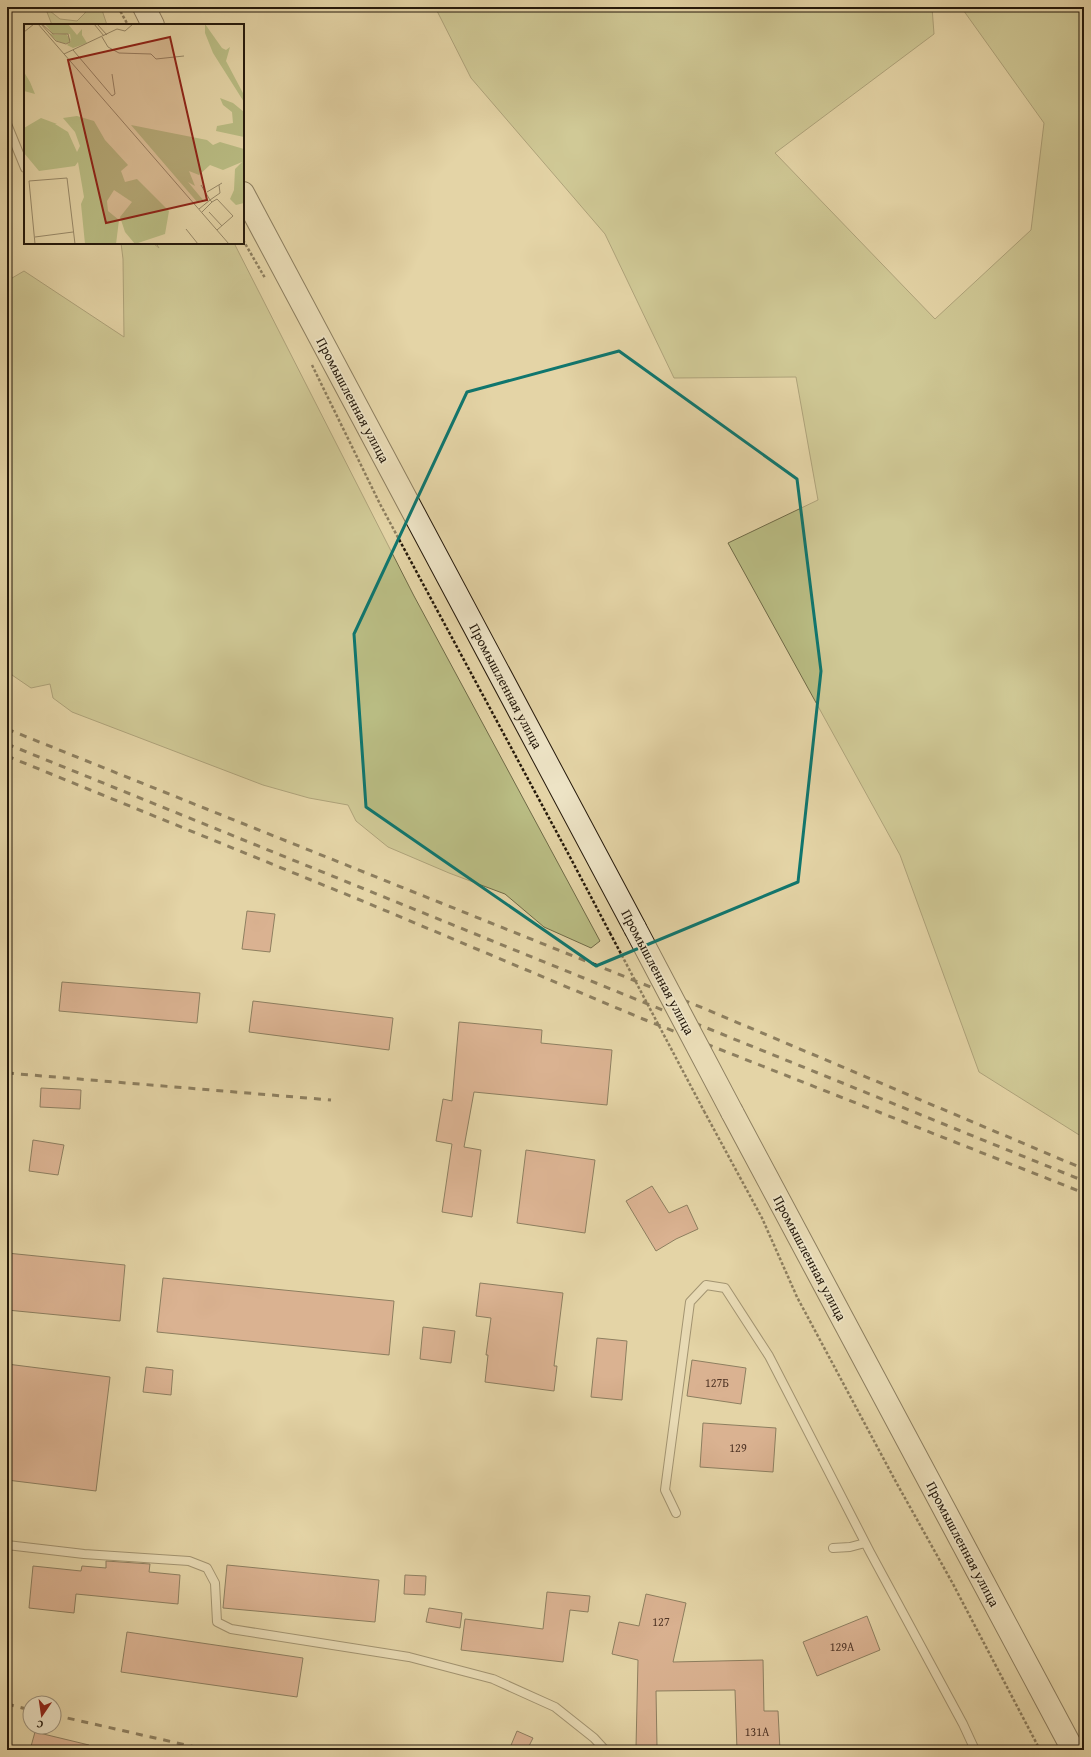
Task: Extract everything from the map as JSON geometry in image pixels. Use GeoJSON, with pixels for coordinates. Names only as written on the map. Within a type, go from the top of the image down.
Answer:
{"type":"FeatureCollection","features":[{"type":"Feature","properties":{"kind":"street"},"geometry":{"type":"LineString","coordinates":[[144,7],[152,24]]}},
{"type":"Feature","properties":{"kind":"street","name":"Промышленная улица"},"geometry":{"type":"LineString","coordinates":[[244,195],[1073,1750]]}},
{"type":"Feature","properties":{"kind":"lane"},"geometry":{"type":"LineString","coordinates":[[7,124],[24,166]]}},
{"type":"Feature","properties":{"kind":"lane"},"geometry":{"type":"LineString","coordinates":[[676,1513],[665,1490],[690,1302],[706,1285],[725,1288],[769,1356],[865,1543],[963,1724],[975,1750]]}},
{"type":"Feature","properties":{"kind":"lane"},"geometry":{"type":"LineString","coordinates":[[833,1548],[850,1547],[865,1543]]}},
{"type":"Feature","properties":{"kind":"lane"},"geometry":{"type":"LineString","coordinates":[[7,1545],[84,1554],[189,1561],[207,1568],[215,1583],[217,1622],[231,1629],[409,1657],[493,1679],[555,1707],[594,1738],[605,1750]]}},
{"type":"Feature","properties":{"kind":"path"},"geometry":{"type":"LineString","coordinates":[[118,7],[127,24]]}},
{"type":"Feature","properties":{"kind":"path"},"geometry":{"type":"LineString","coordinates":[[244,242],[267,281]]}},
{"type":"Feature","properties":{"kind":"path"},"geometry":{"type":"LineString","coordinates":[[312,364],[380,504],[762,1218],[797,1297],[896,1482],[953,1584],[1040,1750]]}},
{"type":"Feature","properties":{"kind":"highlighted area"},"geometry":{"type":"Polygon","coordinates":[[[619,351],[797,479],[821,671],[798,882],[596,966],[366,807],[354,634],[467,392],[619,351]]]}},
{"type":"Feature","properties":{"kind":"green space"},"geometry":{"type":"Polygon","coordinates":[[[45,7],[60,19],[77,21],[89,7],[101,7],[107,24],[52,24],[45,7]]]}},
{"type":"Feature","properties":{"kind":"green space"},"geometry":{"type":"Polygon","coordinates":[[[435,7],[932,7],[934,34],[775,153],[935,319],[1031,230],[1044,123],[961,7],[1084,7],[1084,1138],[979,1072],[900,855],[728,543],[818,500],[796,377],[674,378],[605,234],[471,78],[435,7]]]}},
{"type":"Feature","properties":{"kind":"green space"},"geometry":{"type":"Polygon","coordinates":[[[121,244],[154,244],[159,248],[157,244],[235,244],[414,596],[600,941],[591,948],[544,927],[505,894],[449,873],[388,847],[356,821],[348,805],[309,798],[263,785],[72,712],[53,698],[50,684],[31,688],[12,675],[7,666],[7,281],[24,271],[124,337],[123,259],[121,244]]]}},
{"type":"Feature","properties":{"kind":"building"},"geometry":{"type":"Polygon","coordinates":[[[247,911],[275,914],[270,952],[242,949],[247,911]]]}},
{"type":"Feature","properties":{"kind":"building"},"geometry":{"type":"Polygon","coordinates":[[[62,982],[200,993],[197,1023],[59,1011],[62,982]]]}},
{"type":"Feature","properties":{"kind":"building"},"geometry":{"type":"Polygon","coordinates":[[[253,1001],[393,1018],[389,1050],[249,1032],[253,1001]]]}},
{"type":"Feature","properties":{"kind":"building"},"geometry":{"type":"Polygon","coordinates":[[[459,1022],[542,1030],[541,1043],[612,1050],[607,1105],[474,1092],[464,1147],[481,1150],[472,1217],[442,1212],[452,1144],[436,1141],[443,1099],[452,1101],[459,1022]]]}},
{"type":"Feature","properties":{"kind":"building"},"geometry":{"type":"Polygon","coordinates":[[[41,1088],[81,1090],[80,1109],[40,1107],[41,1088]]]}},
{"type":"Feature","properties":{"kind":"building"},"geometry":{"type":"Polygon","coordinates":[[[33,1140],[64,1145],[58,1175],[29,1171],[33,1140]]]}},
{"type":"Feature","properties":{"kind":"building"},"geometry":{"type":"Polygon","coordinates":[[[526,1150],[595,1160],[585,1233],[517,1223],[526,1150]]]}},
{"type":"Feature","properties":{"kind":"building"},"geometry":{"type":"Polygon","coordinates":[[[652,1186],[669,1213],[687,1205],[698,1229],[676,1239],[656,1251],[626,1201],[652,1186]]]}},
{"type":"Feature","properties":{"kind":"building"},"geometry":{"type":"Polygon","coordinates":[[[7,1253],[125,1265],[120,1321],[7,1310],[7,1253]]]}},
{"type":"Feature","properties":{"kind":"building"},"geometry":{"type":"Polygon","coordinates":[[[163,1278],[394,1301],[389,1355],[157,1332],[163,1278]]]}},
{"type":"Feature","properties":{"kind":"building"},"geometry":{"type":"Polygon","coordinates":[[[480,1283],[563,1293],[554,1366],[557,1366],[554,1391],[485,1382],[488,1355],[486,1355],[491,1318],[476,1316],[480,1283]]]}},
{"type":"Feature","properties":{"kind":"building"},"geometry":{"type":"Polygon","coordinates":[[[423,1327],[455,1331],[451,1363],[420,1359],[423,1327]]]}},
{"type":"Feature","properties":{"kind":"building"},"geometry":{"type":"Polygon","coordinates":[[[597,1338],[627,1341],[622,1400],[591,1397],[597,1338]]]}},
{"type":"Feature","properties":{"kind":"building"},"geometry":{"type":"Polygon","coordinates":[[[692,1360],[746,1368],[741,1404],[687,1396],[692,1360]]]}},
{"type":"Feature","properties":{"kind":"building"},"geometry":{"type":"Polygon","coordinates":[[[7,1364],[110,1377],[96,1491],[7,1480],[7,1364]]]}},
{"type":"Feature","properties":{"kind":"building"},"geometry":{"type":"Polygon","coordinates":[[[146,1367],[173,1370],[171,1395],[143,1392],[146,1367]]]}},
{"type":"Feature","properties":{"kind":"building"},"geometry":{"type":"Polygon","coordinates":[[[703,1423],[776,1428],[773,1472],[700,1467],[703,1423]]]}},
{"type":"Feature","properties":{"kind":"building"},"geometry":{"type":"Polygon","coordinates":[[[106,1561],[150,1564],[149,1572],[180,1575],[178,1604],[76,1594],[74,1613],[29,1608],[33,1566],[81,1571],[82,1566],[106,1568],[106,1561]]]}},
{"type":"Feature","properties":{"kind":"building"},"geometry":{"type":"Polygon","coordinates":[[[227,1565],[379,1580],[375,1622],[223,1608],[227,1565]]]}},
{"type":"Feature","properties":{"kind":"building"},"geometry":{"type":"Polygon","coordinates":[[[405,1575],[426,1576],[425,1595],[404,1594],[405,1575]]]}},
{"type":"Feature","properties":{"kind":"building"},"geometry":{"type":"Polygon","coordinates":[[[547,1592],[590,1596],[588,1612],[570,1610],[563,1662],[461,1650],[465,1619],[543,1629],[547,1592]]]}},
{"type":"Feature","properties":{"kind":"building"},"geometry":{"type":"Polygon","coordinates":[[[646,1594],[686,1603],[673,1662],[763,1660],[764,1711],[778,1711],[780,1750],[737,1750],[735,1690],[656,1691],[657,1747],[636,1747],[638,1660],[612,1654],[619,1622],[639,1626],[646,1594]]]}},
{"type":"Feature","properties":{"kind":"building"},"geometry":{"type":"Polygon","coordinates":[[[429,1608],[462,1613],[460,1628],[426,1622],[429,1608]]]}},
{"type":"Feature","properties":{"kind":"building"},"geometry":{"type":"Polygon","coordinates":[[[867,1616],[880,1650],[817,1676],[803,1642],[867,1616]]]}},
{"type":"Feature","properties":{"kind":"building"},"geometry":{"type":"Polygon","coordinates":[[[127,1632],[303,1658],[297,1697],[121,1672],[127,1632]]]}},
{"type":"Feature","properties":{"kind":"building"},"geometry":{"type":"Polygon","coordinates":[[[517,1731],[533,1738],[527,1750],[509,1750],[517,1731]]]}},
{"type":"Feature","properties":{"kind":"building"},"geometry":{"type":"Polygon","coordinates":[[[34,1735],[47,1735],[89,1745],[89,1750],[30,1750],[34,1735]]]}},
{"type":"Feature","properties":{"kind":"railway"},"geometry":{"type":"LineString","coordinates":[[7,729],[703,1008],[1084,1169]]}},
{"type":"Feature","properties":{"kind":"railway"},"geometry":{"type":"LineString","coordinates":[[7,744],[1084,1181]]}},
{"type":"Feature","properties":{"kind":"railway"},"geometry":{"type":"LineString","coordinates":[[7,756],[365,902],[643,1019],[1084,1193]]}},
{"type":"Feature","properties":{"kind":"railway"},"geometry":{"type":"LineString","coordinates":[[7,1073],[331,1100]]}},
{"type":"Feature","properties":{"kind":"railway"},"geometry":{"type":"LineString","coordinates":[[7,1704],[22,1708]]}},
{"type":"Feature","properties":{"kind":"railway"},"geometry":{"type":"LineString","coordinates":[[62,1717],[208,1750]]}}]}
